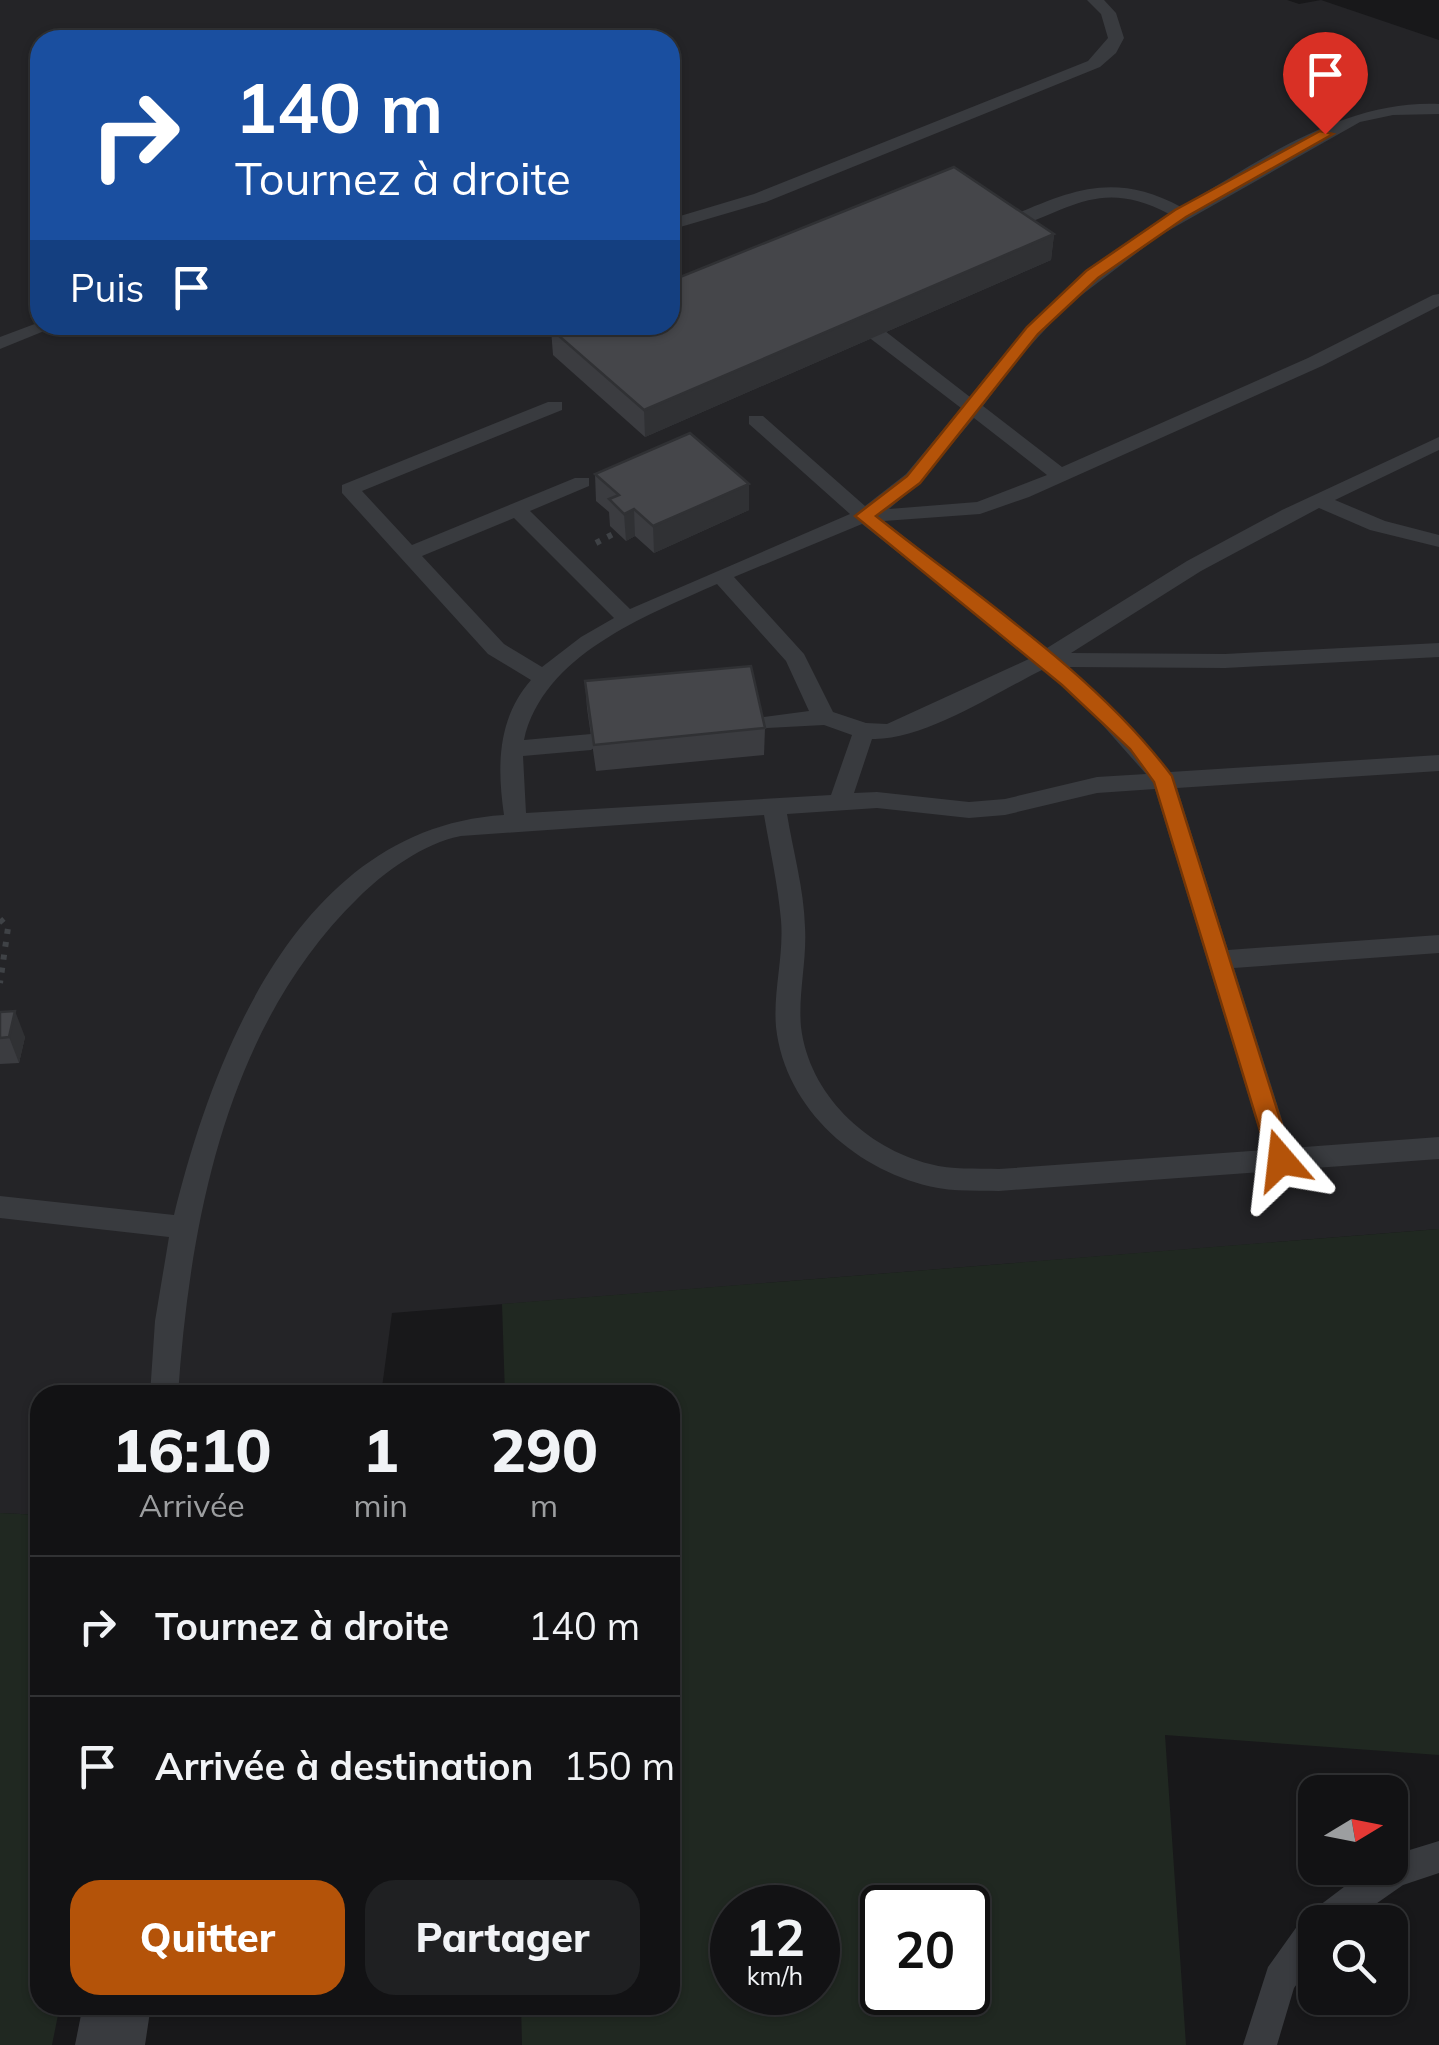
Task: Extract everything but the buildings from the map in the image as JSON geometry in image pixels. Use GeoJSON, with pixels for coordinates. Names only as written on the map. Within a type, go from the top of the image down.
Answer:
{"type":"FeatureCollection","features":[{"type":"Feature","properties":{"kind":"street"},"geometry":{"type":"LineString","coordinates":[[110,2045],[115,2015]]}},
{"type":"Feature","properties":{"kind":"lane"},"geometry":{"type":"LineString","coordinates":[[680,222],[760,198],[1094,64],[1110,50],[1116,38],[1108,13],[1095,0]]}},
{"type":"Feature","properties":{"kind":"lane"},"geometry":{"type":"LineString","coordinates":[[516,822],[511,748],[523,710],[557,662],[628,619],[864,516],[914,480],[1032,330],[1092,274],[1180,213],[1354,119],[1408,108],[1439,109]]}},
{"type":"Feature","properties":{"kind":"lane"},"geometry":{"type":"LineString","coordinates":[[1001,227],[1110,188],[1148,194],[1180,213]]}},
{"type":"Feature","properties":{"kind":"lane"},"geometry":{"type":"LineString","coordinates":[[864,516],[980,508],[1062,476],[1316,362],[1439,300]]}},
{"type":"Feature","properties":{"kind":"lane"},"geometry":{"type":"LineString","coordinates":[[0,343],[30,332]]}},
{"type":"Feature","properties":{"kind":"lane"},"geometry":{"type":"LineString","coordinates":[[878,336],[1062,476]]}},
{"type":"Feature","properties":{"kind":"lane"},"geometry":{"type":"LineString","coordinates":[[543,678],[496,650],[349,489],[555,406]]}},
{"type":"Feature","properties":{"kind":"lane"},"geometry":{"type":"LineString","coordinates":[[756,420],[864,516],[1044,660],[1138,744],[1164,781],[1281,1160]]}},
{"type":"Feature","properties":{"kind":"lane"},"geometry":{"type":"LineString","coordinates":[[757,724],[825,717],[864,731],[888,732],[924,719],[1044,660],[1194,566],[1439,443]]}},
{"type":"Feature","properties":{"kind":"lane"},"geometry":{"type":"LineString","coordinates":[[408,554],[582,482]]}},
{"type":"Feature","properties":{"kind":"lane"},"geometry":{"type":"LineString","coordinates":[[1320,500],[1360,521],[1402,535],[1439,541]]}},
{"type":"Feature","properties":{"kind":"lane"},"geometry":{"type":"LineString","coordinates":[[517,509],[628,619]]}},
{"type":"Feature","properties":{"kind":"lane"},"geometry":{"type":"LineString","coordinates":[[722,577],[796,659],[811,697],[825,717]]}},
{"type":"Feature","properties":{"kind":"lane"},"geometry":{"type":"LineString","coordinates":[[1044,660],[1225,661],[1439,650]]}},
{"type":"Feature","properties":{"kind":"lane"},"geometry":{"type":"LineString","coordinates":[[840,802],[864,731]]}},
{"type":"Feature","properties":{"kind":"lane"},"geometry":{"type":"LineString","coordinates":[[511,748],[591,742]]}},
{"type":"Feature","properties":{"kind":"lane"},"geometry":{"type":"LineString","coordinates":[[164,1385],[166,1346],[184,1226],[198,1164],[223,1093],[259,1013],[289,960],[325,914],[407,848],[442,832],[516,822],[877,800],[970,810],[1005,807],[1097,785],[1439,763]]}},
{"type":"Feature","properties":{"kind":"lane"},"geometry":{"type":"LineString","coordinates":[[774,806],[793,920],[790,1035],[800,1068],[821,1106],[846,1136],[882,1158],[931,1176],[999,1180],[1439,1148]]}},
{"type":"Feature","properties":{"kind":"lane"},"geometry":{"type":"LineString","coordinates":[[1219,960],[1439,944]]}},
{"type":"Feature","properties":{"kind":"lane"},"geometry":{"type":"LineString","coordinates":[[0,1206],[124,1223],[184,1226]]}},
{"type":"Feature","properties":{"kind":"lane"},"geometry":{"type":"LineString","coordinates":[[1344,1905],[1368,1885],[1421,1859],[1439,1857]]}},
{"type":"Feature","properties":{"kind":"lane"},"geometry":{"type":"LineString","coordinates":[[1260,2045],[1280,1980],[1298,1954]]}},
{"type":"Feature","properties":{"kind":"path"},"geometry":{"type":"LineString","coordinates":[[0,920],[8,928],[0,983]]}},
{"type":"Feature","properties":{"kind":"shaded area"},"geometry":{"type":"Polygon","coordinates":[[[0,0],[1287,0],[1299,4],[1321,0],[1439,40],[1439,1229],[392,1313],[382,1385],[30,1385],[30,1514],[0,1513],[0,0]]]}},
{"type":"Feature","properties":{"kind":"shaded area"},"geometry":{"type":"Polygon","coordinates":[[[1439,1229],[1439,1755],[1165,1735],[1186,2045],[522,2045],[521,2015],[680,2015],[680,1385],[505,1385],[502,1304],[1439,1229]]]}},
{"type":"Feature","properties":{"kind":"shaded area"},"geometry":{"type":"Polygon","coordinates":[[[0,1513],[30,1514],[30,2015],[58,2015],[52,2045],[0,2045],[0,1513]]]}},
{"type":"Feature","properties":{"kind":"route"},"geometry":{"type":"LineString","coordinates":[[1281,1160],[1164,781],[1138,744],[1069,680],[864,516],[914,480],[1032,330],[1092,274],[1180,213],[1325,134]]}}]}
